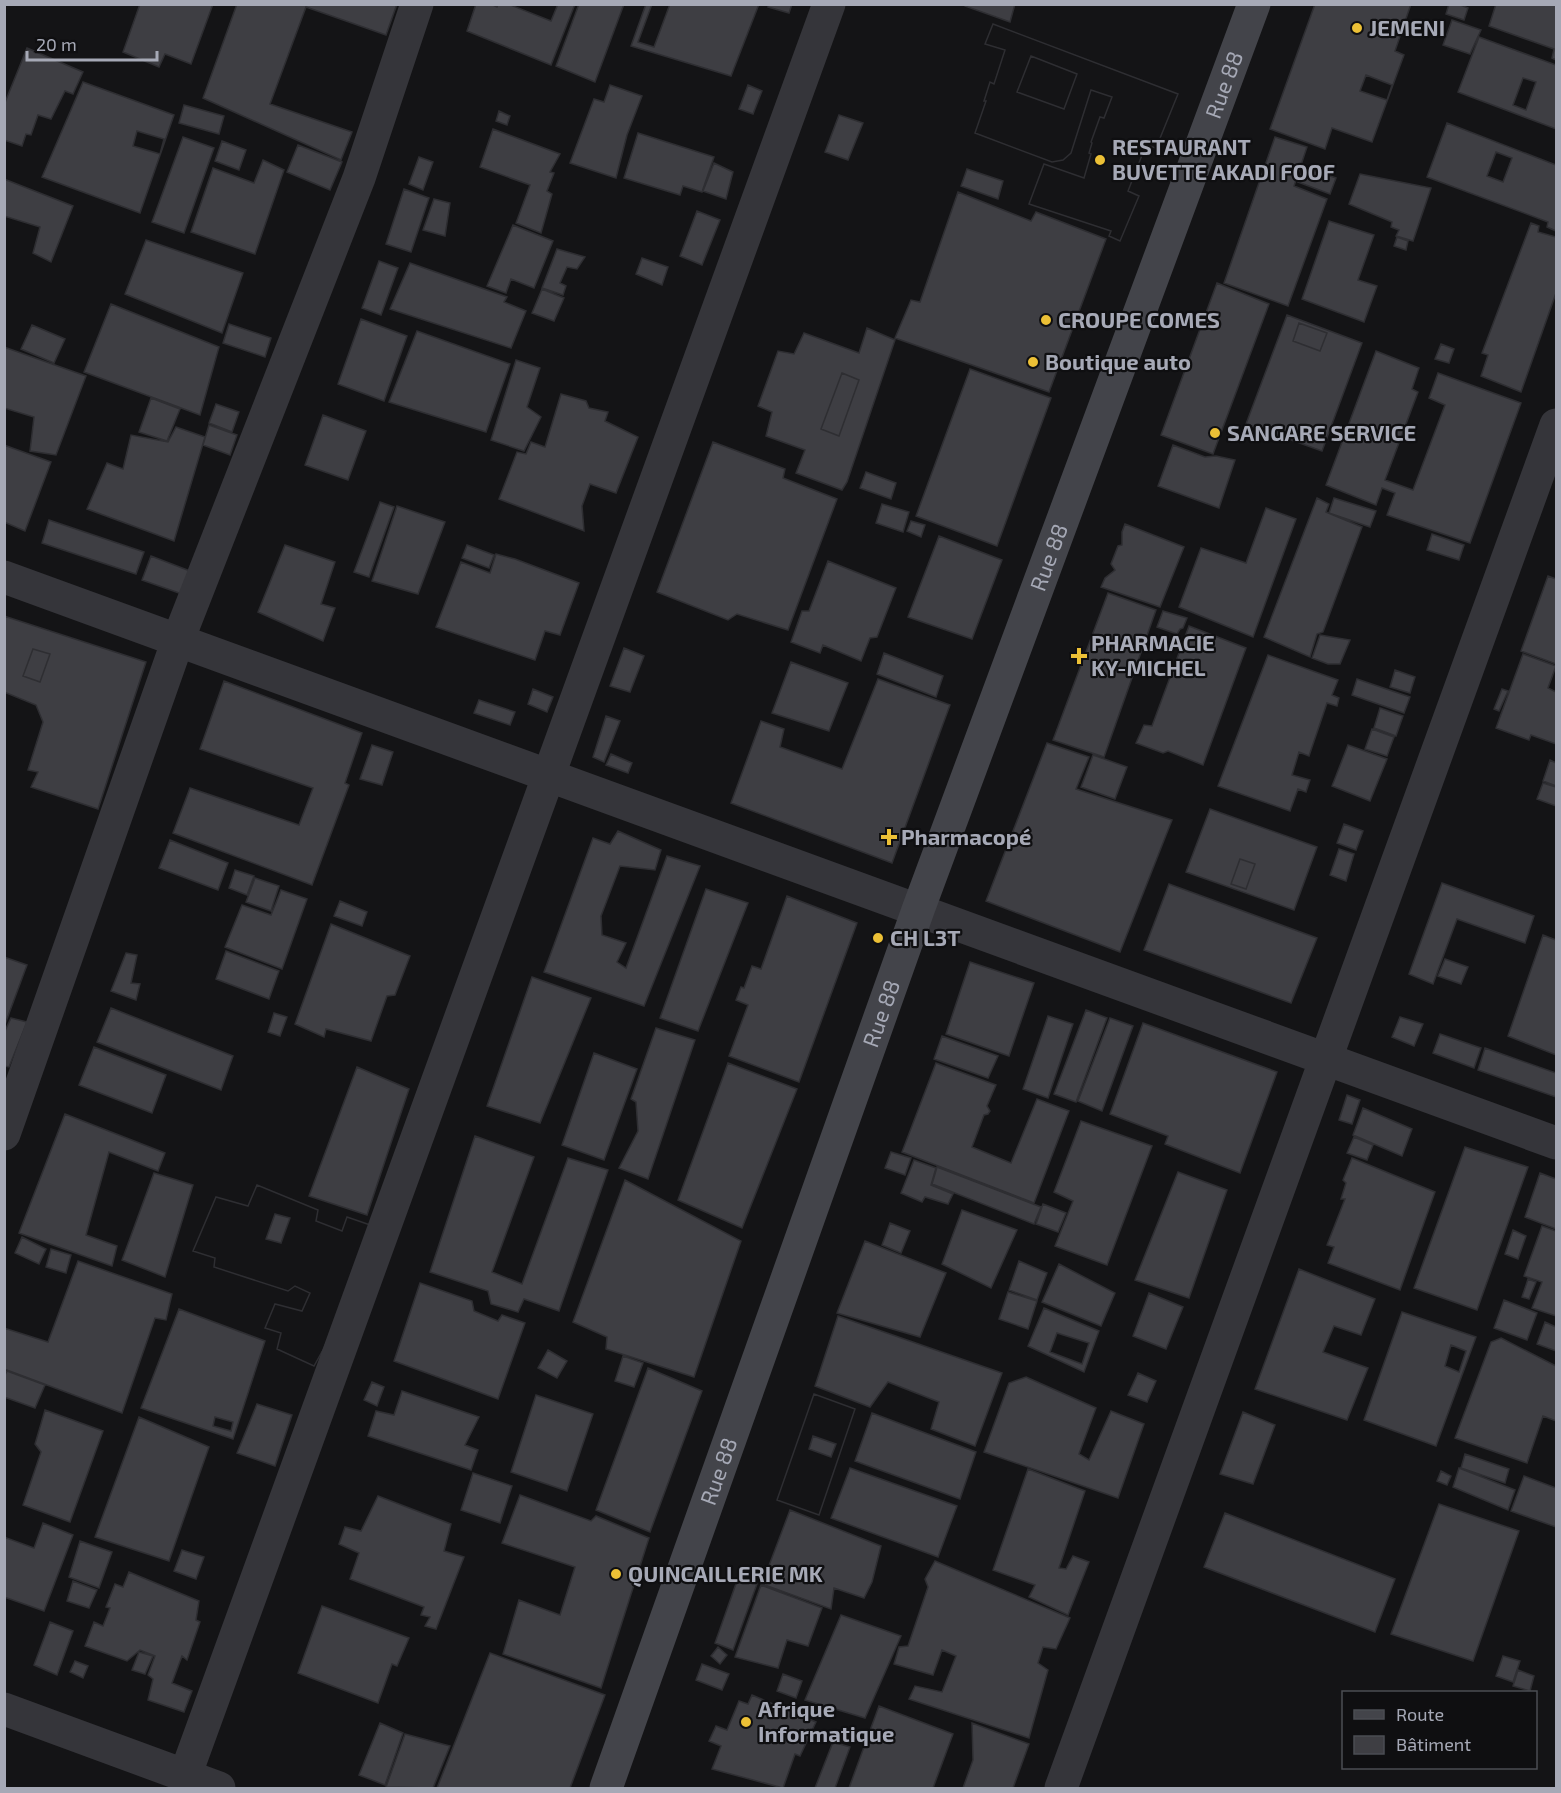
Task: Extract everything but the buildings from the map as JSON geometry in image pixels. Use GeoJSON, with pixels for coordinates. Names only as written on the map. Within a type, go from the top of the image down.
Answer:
{"type":"FeatureCollection","features":[{"type":"Feature","properties":{"kind":"main road","name":"Rue 88"},"geometry":{"type":"LineString","coordinates":[[606,1788],[918,910],[1254,4]]}},
{"type":"Feature","properties":{"kind":"street"},"geometry":{"type":"LineString","coordinates":[[4,1134],[177,640],[359,178],[417,4]]}},
{"type":"Feature","properties":{"kind":"street"},"geometry":{"type":"LineString","coordinates":[[185,1776],[829,4]]}},
{"type":"Feature","properties":{"kind":"street"},"geometry":{"type":"LineString","coordinates":[[1061,1788],[1557,425]]}},
{"type":"Feature","properties":{"kind":"street"},"geometry":{"type":"LineString","coordinates":[[4,577],[1557,1143]]}},
{"type":"Feature","properties":{"kind":"street"},"geometry":{"type":"LineString","coordinates":[[4,1709],[219,1788]]}},
{"type":"Feature","properties":{"kind":"place","name":"JEMENI"},"geometry":{"type":"Point","coordinates":[1357,28]}},
{"type":"Feature","properties":{"kind":"place","name":"RESTAURANT BUVETTE AKADI FOOF"},"geometry":{"type":"Point","coordinates":[1100,160]}},
{"type":"Feature","properties":{"kind":"place","name":"CROUPE COMES"},"geometry":{"type":"Point","coordinates":[1046,320]}},
{"type":"Feature","properties":{"kind":"place","name":"Boutique auto"},"geometry":{"type":"Point","coordinates":[1033,362]}},
{"type":"Feature","properties":{"kind":"place","name":"SANGARE SERVICE"},"geometry":{"type":"Point","coordinates":[1215,433]}},
{"type":"Feature","properties":{"kind":"place","name":"PHARMACIE KY-MICHEL"},"geometry":{"type":"Point","coordinates":[1079,656]}},
{"type":"Feature","properties":{"kind":"place","name":"Pharmacopé"},"geometry":{"type":"Point","coordinates":[889,837]}},
{"type":"Feature","properties":{"kind":"place","name":"CH L3T"},"geometry":{"type":"Point","coordinates":[878,938]}},
{"type":"Feature","properties":{"kind":"place","name":"QUINCAILLERIE MK"},"geometry":{"type":"Point","coordinates":[616,1574]}},
{"type":"Feature","properties":{"kind":"place","name":"Afrique Informatique"},"geometry":{"type":"Point","coordinates":[746,1722]}}]}
